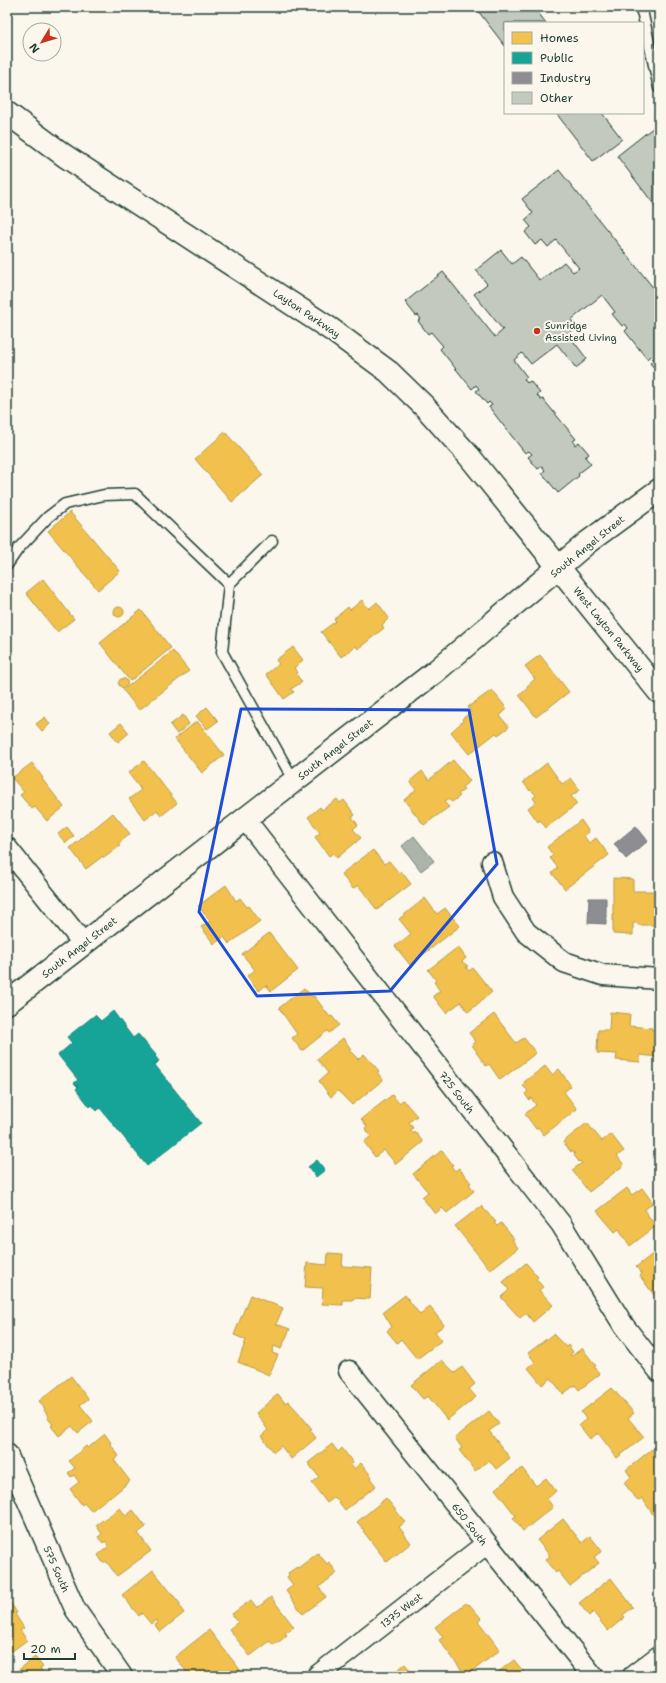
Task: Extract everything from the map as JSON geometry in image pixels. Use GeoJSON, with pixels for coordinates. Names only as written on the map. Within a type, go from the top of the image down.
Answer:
{"type":"FeatureCollection","features":[{"type":"Feature","properties":{"kind":"main road","name":"Layton Parkway"},"geometry":{"type":"LineString","coordinates":[[7,113],[65,156],[332,330],[389,372],[425,407],[469,456],[559,567]]}},
{"type":"Feature","properties":{"kind":"main road","name":"South Angel Street"},"geometry":{"type":"LineString","coordinates":[[7,1003],[436,671],[588,542],[659,490]]}},
{"type":"Feature","properties":{"kind":"main road","name":"West Layton Parkway"},"geometry":{"type":"LineString","coordinates":[[559,567],[659,692]]}},
{"type":"Feature","properties":{"kind":"street","name":"725 South"},"geometry":{"type":"LineString","coordinates":[[245,820],[561,1224],[624,1326],[659,1371]]}},
{"type":"Feature","properties":{"kind":"street"},"geometry":{"type":"LineString","coordinates":[[7,848],[83,943]]}},
{"type":"Feature","properties":{"kind":"street"},"geometry":{"type":"LineString","coordinates":[[492,862],[503,897],[526,932],[564,962],[603,975],[659,979]]}},
{"type":"Feature","properties":{"kind":"street","name":"650 South"},"geometry":{"type":"LineString","coordinates":[[349,1371],[592,1676]]}},
{"type":"Feature","properties":{"kind":"street","name":"575 South"},"geometry":{"type":"LineString","coordinates":[[7,1454],[75,1609],[122,1676]]}},
{"type":"Feature","properties":{"kind":"street","name":"1375 West"},"geometry":{"type":"LineString","coordinates":[[317,1676],[486,1544]]}},
{"type":"Feature","properties":{"kind":"street"},"geometry":{"type":"LineString","coordinates":[[633,1676],[659,1656]]}},
{"type":"Feature","properties":{"kind":"lane"},"geometry":{"type":"LineString","coordinates":[[640,7],[644,22]]}},
{"type":"Feature","properties":{"kind":"lane"},"geometry":{"type":"LineString","coordinates":[[644,24],[659,88]]}},
{"type":"Feature","properties":{"kind":"lane"},"geometry":{"type":"LineString","coordinates":[[7,565],[18,549],[48,517],[66,504],[104,495],[135,494],[229,584]]}},
{"type":"Feature","properties":{"kind":"lane"},"geometry":{"type":"LineString","coordinates":[[272,541],[229,584],[222,652],[294,781]]}},
{"type":"Feature","properties":{"kind":"highlighted area"},"geometry":{"type":"Polygon","coordinates":[[[241,709],[469,710],[497,864],[390,991],[257,996],[199,912],[241,709]]]}},
{"type":"Feature","properties":{"kind":"shaded area"},"geometry":{"type":"Polygon","coordinates":[[[414,836],[434,861],[421,871],[402,846],[414,836]]]}},
{"type":"Feature","properties":{"kind":"building: Homes"},"geometry":{"type":"Polygon","coordinates":[[[225,432],[263,475],[232,502],[195,459],[225,432]]]}},
{"type":"Feature","properties":{"kind":"building: Homes"},"geometry":{"type":"Polygon","coordinates":[[[70,512],[120,571],[98,590],[48,531],[70,512]]]}},
{"type":"Feature","properties":{"kind":"building: Homes"},"geometry":{"type":"Polygon","coordinates":[[[43,579],[74,619],[57,632],[26,593],[43,579]]]}},
{"type":"Feature","properties":{"kind":"building: Homes"},"geometry":{"type":"Polygon","coordinates":[[[362,600],[369,609],[377,602],[389,618],[382,625],[384,628],[358,649],[356,646],[341,657],[321,632],[336,621],[334,619],[348,607],[350,610],[362,600]]]}},
{"type":"Feature","properties":{"kind":"building: Homes"},"geometry":{"type":"Polygon","coordinates":[[[119,607],[124,612],[119,617],[114,612],[119,607]]]}},
{"type":"Feature","properties":{"kind":"building: Homes"},"geometry":{"type":"Polygon","coordinates":[[[141,610],[171,648],[130,681],[100,643],[141,610]]]}},
{"type":"Feature","properties":{"kind":"building: Homes"},"geometry":{"type":"Polygon","coordinates":[[[293,647],[303,660],[294,668],[298,672],[296,674],[302,682],[291,689],[294,692],[284,699],[266,674],[279,664],[276,660],[293,647]]]}},
{"type":"Feature","properties":{"kind":"building: Homes"},"geometry":{"type":"Polygon","coordinates":[[[173,651],[189,671],[139,710],[123,690],[173,651]]]}},
{"type":"Feature","properties":{"kind":"building: Homes"},"geometry":{"type":"Polygon","coordinates":[[[540,655],[569,692],[536,717],[519,695],[528,688],[527,686],[535,679],[525,666],[540,655]]]}},
{"type":"Feature","properties":{"kind":"building: Homes"},"geometry":{"type":"Polygon","coordinates":[[[121,679],[125,679],[127,683],[125,687],[121,687],[119,685],[119,681],[121,679]]]}},
{"type":"Feature","properties":{"kind":"building: Homes"},"geometry":{"type":"Polygon","coordinates":[[[492,690],[507,709],[500,716],[509,727],[498,735],[496,733],[469,754],[451,732],[463,721],[462,719],[471,712],[468,707],[492,690]]]}},
{"type":"Feature","properties":{"kind":"building: Homes"},"geometry":{"type":"Polygon","coordinates":[[[207,707],[218,721],[207,729],[196,716],[207,707]]]}},
{"type":"Feature","properties":{"kind":"building: Homes"},"geometry":{"type":"Polygon","coordinates":[[[183,715],[189,724],[177,734],[170,725],[183,715]]]}},
{"type":"Feature","properties":{"kind":"building: Homes"},"geometry":{"type":"Polygon","coordinates":[[[45,717],[50,724],[42,731],[36,724],[45,717]]]}},
{"type":"Feature","properties":{"kind":"building: Homes"},"geometry":{"type":"Polygon","coordinates":[[[197,721],[224,755],[202,773],[175,739],[197,721]]]}},
{"type":"Feature","properties":{"kind":"building: Homes"},"geometry":{"type":"Polygon","coordinates":[[[121,723],[129,733],[118,742],[110,732],[121,723]]]}},
{"type":"Feature","properties":{"kind":"building: Homes"},"geometry":{"type":"Polygon","coordinates":[[[7,737],[12,744],[7,748],[7,737]]]}},
{"type":"Feature","properties":{"kind":"building: Homes"},"geometry":{"type":"Polygon","coordinates":[[[453,760],[470,781],[462,787],[464,790],[458,794],[460,796],[452,802],[448,799],[444,802],[449,807],[424,825],[404,800],[416,790],[410,781],[422,771],[429,780],[453,760]]]}},
{"type":"Feature","properties":{"kind":"building: Homes"},"geometry":{"type":"Polygon","coordinates":[[[144,761],[177,803],[161,816],[157,810],[145,820],[129,799],[141,790],[139,788],[141,787],[139,787],[128,773],[144,761]]]}},
{"type":"Feature","properties":{"kind":"building: Homes"},"geometry":{"type":"Polygon","coordinates":[[[32,763],[43,778],[42,779],[64,807],[47,821],[35,807],[32,809],[20,795],[24,792],[12,778],[32,763]]]}},
{"type":"Feature","properties":{"kind":"building: Homes"},"geometry":{"type":"Polygon","coordinates":[[[547,763],[562,784],[571,778],[580,790],[571,796],[577,804],[546,828],[540,820],[538,822],[528,808],[536,802],[533,798],[536,795],[531,790],[530,791],[523,782],[547,763]]]}},
{"type":"Feature","properties":{"kind":"building: Homes"},"geometry":{"type":"Polygon","coordinates":[[[337,799],[340,803],[344,800],[355,815],[352,817],[358,825],[353,829],[361,838],[337,858],[333,853],[329,856],[315,837],[320,833],[308,817],[320,807],[322,810],[337,799]]]}},
{"type":"Feature","properties":{"kind":"building: Homes"},"geometry":{"type":"Polygon","coordinates":[[[113,813],[130,834],[118,844],[120,846],[104,858],[103,856],[86,869],[70,848],[113,813]]]}},
{"type":"Feature","properties":{"kind":"building: Homes"},"geometry":{"type":"Polygon","coordinates":[[[581,820],[589,832],[584,836],[589,843],[596,838],[609,855],[565,889],[552,873],[558,868],[550,858],[553,855],[547,847],[581,820]]]}},
{"type":"Feature","properties":{"kind":"building: Homes"},"geometry":{"type":"Polygon","coordinates":[[[67,827],[74,836],[66,843],[58,834],[67,827]]]}},
{"type":"Feature","properties":{"kind":"building: Homes"},"geometry":{"type":"Polygon","coordinates":[[[373,850],[384,864],[389,861],[399,873],[401,871],[411,884],[377,910],[358,885],[353,889],[341,874],[373,850]]]}},
{"type":"Feature","properties":{"kind":"building: Homes"},"geometry":{"type":"Polygon","coordinates":[[[613,878],[633,879],[633,891],[659,891],[659,924],[638,925],[638,923],[633,923],[633,935],[613,934],[613,878]]]}},
{"type":"Feature","properties":{"kind":"building: Homes"},"geometry":{"type":"Polygon","coordinates":[[[226,885],[236,901],[240,898],[247,907],[249,906],[260,921],[229,944],[224,937],[214,944],[201,927],[210,921],[198,906],[226,885]]]}},
{"type":"Feature","properties":{"kind":"building: Homes"},"geometry":{"type":"Polygon","coordinates":[[[425,898],[437,914],[445,908],[460,926],[410,965],[395,946],[411,934],[399,919],[425,898]]]}},
{"type":"Feature","properties":{"kind":"building: Homes"},"geometry":{"type":"Polygon","coordinates":[[[269,933],[298,970],[271,991],[266,985],[259,991],[247,976],[255,970],[242,954],[269,933]]]}},
{"type":"Feature","properties":{"kind":"building: Homes"},"geometry":{"type":"Polygon","coordinates":[[[458,947],[466,958],[462,962],[468,966],[466,967],[469,971],[473,968],[492,992],[468,1012],[461,1002],[446,1013],[433,996],[440,991],[434,982],[436,980],[428,970],[458,947]]]}},
{"type":"Feature","properties":{"kind":"building: Homes"},"geometry":{"type":"Polygon","coordinates":[[[304,988],[312,997],[314,996],[330,1017],[332,1016],[339,1025],[329,1033],[327,1031],[302,1051],[292,1038],[297,1034],[279,1008],[304,988]]]}},
{"type":"Feature","properties":{"kind":"building: Homes"},"geometry":{"type":"Polygon","coordinates":[[[610,1012],[630,1014],[629,1026],[659,1030],[659,1057],[640,1055],[640,1062],[616,1060],[617,1054],[597,1053],[598,1030],[609,1030],[610,1012]]]}},
{"type":"Feature","properties":{"kind":"building: Homes"},"geometry":{"type":"Polygon","coordinates":[[[494,1014],[516,1043],[524,1038],[536,1053],[500,1080],[489,1064],[486,1066],[476,1052],[472,1045],[476,1042],[469,1033],[494,1014]]]}},
{"type":"Feature","properties":{"kind":"building: Homes"},"geometry":{"type":"Polygon","coordinates":[[[343,1038],[351,1049],[349,1050],[358,1059],[364,1054],[379,1071],[377,1072],[383,1080],[352,1105],[338,1091],[331,1097],[319,1081],[328,1073],[317,1059],[343,1038]]]}},
{"type":"Feature","properties":{"kind":"building: Homes"},"geometry":{"type":"Polygon","coordinates":[[[545,1066],[552,1075],[559,1069],[571,1086],[564,1092],[577,1109],[544,1135],[538,1127],[536,1129],[525,1114],[536,1105],[531,1098],[529,1100],[525,1094],[528,1091],[523,1086],[525,1084],[524,1082],[545,1066]]]}},
{"type":"Feature","properties":{"kind":"building: Homes"},"geometry":{"type":"Polygon","coordinates":[[[392,1095],[399,1103],[403,1100],[417,1116],[409,1122],[413,1128],[410,1130],[414,1134],[415,1132],[423,1142],[396,1164],[384,1150],[375,1157],[364,1142],[371,1136],[365,1128],[367,1126],[361,1119],[392,1095]]]}},
{"type":"Feature","properties":{"kind":"building: Homes"},"geometry":{"type":"Polygon","coordinates":[[[587,1123],[602,1141],[611,1134],[624,1151],[617,1156],[624,1165],[589,1192],[572,1170],[582,1163],[580,1161],[579,1162],[574,1155],[575,1154],[572,1151],[571,1152],[563,1142],[587,1123]]]}},
{"type":"Feature","properties":{"kind":"building: Homes"},"geometry":{"type":"Polygon","coordinates":[[[442,1150],[453,1165],[451,1166],[455,1171],[459,1168],[471,1183],[469,1184],[474,1191],[447,1213],[442,1208],[435,1214],[422,1197],[428,1192],[413,1174],[442,1150]]]}},
{"type":"Feature","properties":{"kind":"building: Homes"},"geometry":{"type":"Polygon","coordinates":[[[627,1188],[632,1195],[642,1188],[653,1203],[644,1210],[656,1226],[630,1246],[619,1229],[615,1232],[597,1211],[627,1188]]]}},
{"type":"Feature","properties":{"kind":"building: Homes"},"geometry":{"type":"Polygon","coordinates":[[[481,1206],[496,1222],[494,1223],[497,1226],[501,1223],[514,1239],[512,1240],[518,1248],[490,1270],[455,1226],[481,1206]]]}},
{"type":"Feature","properties":{"kind":"building: Homes"},"geometry":{"type":"Polygon","coordinates":[[[659,1249],[659,1302],[640,1276],[642,1274],[636,1267],[659,1249]]]}},
{"type":"Feature","properties":{"kind":"building: Homes"},"geometry":{"type":"Polygon","coordinates":[[[328,1253],[343,1254],[342,1266],[372,1268],[370,1299],[353,1298],[353,1300],[343,1300],[343,1305],[322,1304],[323,1288],[305,1287],[307,1263],[327,1265],[328,1253]]]}},
{"type":"Feature","properties":{"kind":"building: Homes"},"geometry":{"type":"Polygon","coordinates":[[[526,1263],[538,1277],[536,1279],[543,1287],[539,1290],[553,1305],[533,1322],[526,1313],[520,1318],[501,1297],[509,1290],[503,1282],[526,1263]]]}},
{"type":"Feature","properties":{"kind":"building: Homes"},"geometry":{"type":"Polygon","coordinates":[[[250,1295],[283,1308],[276,1324],[290,1329],[281,1349],[274,1346],[272,1353],[278,1355],[269,1375],[238,1362],[246,1340],[234,1335],[250,1295]]]}},
{"type":"Feature","properties":{"kind":"building: Homes"},"geometry":{"type":"Polygon","coordinates":[[[405,1295],[420,1315],[430,1307],[444,1325],[435,1332],[442,1340],[417,1359],[401,1339],[397,1343],[387,1331],[392,1327],[383,1312],[405,1295]]]}},
{"type":"Feature","properties":{"kind":"building: Homes"},"geometry":{"type":"Polygon","coordinates":[[[553,1334],[566,1347],[568,1345],[573,1352],[570,1355],[572,1356],[582,1348],[596,1366],[594,1367],[600,1374],[579,1390],[575,1385],[563,1394],[551,1378],[542,1385],[528,1368],[535,1362],[528,1353],[553,1334]]]}},
{"type":"Feature","properties":{"kind":"building: Homes"},"geometry":{"type":"Polygon","coordinates":[[[442,1360],[455,1373],[462,1367],[475,1384],[469,1389],[476,1397],[447,1420],[428,1396],[423,1399],[411,1385],[442,1360]]]}},
{"type":"Feature","properties":{"kind":"building: Homes"},"geometry":{"type":"Polygon","coordinates":[[[71,1376],[88,1399],[80,1405],[93,1421],[78,1433],[72,1426],[59,1436],[51,1426],[53,1425],[39,1401],[71,1376]]]}},
{"type":"Feature","properties":{"kind":"building: Homes"},"geometry":{"type":"Polygon","coordinates":[[[612,1388],[634,1413],[628,1418],[644,1437],[617,1458],[598,1433],[590,1439],[579,1425],[586,1419],[581,1412],[612,1388]]]}},
{"type":"Feature","properties":{"kind":"building: Homes"},"geometry":{"type":"Polygon","coordinates":[[[278,1394],[285,1403],[288,1401],[299,1413],[312,1429],[310,1430],[316,1438],[291,1459],[281,1446],[274,1452],[261,1436],[268,1430],[256,1413],[278,1394]]]}},
{"type":"Feature","properties":{"kind":"building: Homes"},"geometry":{"type":"Polygon","coordinates":[[[489,1411],[499,1424],[489,1431],[510,1458],[496,1469],[489,1460],[475,1471],[459,1450],[462,1448],[455,1438],[489,1411]]]}},
{"type":"Feature","properties":{"kind":"building: Homes"},"geometry":{"type":"Polygon","coordinates":[[[105,1434],[119,1456],[114,1460],[130,1481],[91,1511],[84,1503],[82,1505],[70,1489],[79,1482],[74,1475],[71,1477],[68,1473],[75,1468],[69,1461],[86,1446],[88,1448],[105,1434]]]}},
{"type":"Feature","properties":{"kind":"building: Homes"},"geometry":{"type":"Polygon","coordinates":[[[332,1444],[338,1452],[342,1448],[353,1463],[351,1465],[354,1469],[361,1463],[372,1477],[370,1478],[376,1486],[345,1510],[335,1497],[327,1503],[312,1483],[319,1477],[308,1463],[332,1444]]]}},
{"type":"Feature","properties":{"kind":"building: Homes"},"geometry":{"type":"Polygon","coordinates":[[[652,1449],[658,1457],[659,1456],[659,1516],[656,1519],[642,1498],[638,1501],[624,1483],[631,1477],[626,1470],[652,1449]]]}},
{"type":"Feature","properties":{"kind":"building: Homes"},"geometry":{"type":"Polygon","coordinates":[[[522,1468],[536,1486],[546,1478],[556,1491],[547,1499],[553,1507],[523,1531],[513,1518],[516,1516],[495,1489],[522,1468]]]}},
{"type":"Feature","properties":{"kind":"building: Homes"},"geometry":{"type":"Polygon","coordinates":[[[386,1498],[405,1522],[399,1527],[411,1543],[387,1562],[357,1522],[386,1498]]]}},
{"type":"Feature","properties":{"kind":"building: Homes"},"geometry":{"type":"Polygon","coordinates":[[[120,1508],[126,1516],[133,1510],[146,1527],[138,1533],[151,1551],[117,1576],[106,1561],[103,1563],[98,1555],[109,1546],[105,1541],[103,1543],[98,1537],[102,1534],[96,1525],[120,1508]]]}},
{"type":"Feature","properties":{"kind":"building: Homes"},"geometry":{"type":"Polygon","coordinates":[[[563,1519],[582,1543],[590,1536],[602,1551],[594,1557],[599,1563],[570,1586],[558,1571],[556,1573],[545,1560],[550,1556],[537,1540],[563,1519]]]}},
{"type":"Feature","properties":{"kind":"building: Homes"},"geometry":{"type":"Polygon","coordinates":[[[318,1553],[327,1564],[329,1562],[337,1573],[319,1587],[326,1597],[303,1614],[286,1591],[293,1585],[287,1577],[289,1575],[288,1573],[297,1567],[298,1568],[318,1553]]]}},
{"type":"Feature","properties":{"kind":"building: Homes"},"geometry":{"type":"Polygon","coordinates":[[[153,1570],[181,1605],[179,1606],[184,1613],[160,1632],[155,1625],[158,1623],[156,1620],[151,1624],[142,1613],[139,1616],[122,1595],[153,1570]]]}},
{"type":"Feature","properties":{"kind":"building: Homes"},"geometry":{"type":"Polygon","coordinates":[[[611,1578],[633,1607],[623,1615],[625,1617],[608,1631],[593,1612],[589,1616],[579,1603],[611,1578]]]}},
{"type":"Feature","properties":{"kind":"building: Homes"},"geometry":{"type":"Polygon","coordinates":[[[7,1597],[24,1628],[20,1630],[27,1640],[7,1655],[7,1597]]]}},
{"type":"Feature","properties":{"kind":"building: Homes"},"geometry":{"type":"Polygon","coordinates":[[[271,1597],[294,1627],[285,1633],[287,1635],[279,1642],[273,1645],[270,1641],[250,1656],[229,1629],[238,1622],[232,1614],[251,1600],[257,1608],[271,1597]]]}},
{"type":"Feature","properties":{"kind":"building: Homes"},"geometry":{"type":"Polygon","coordinates":[[[466,1603],[468,1605],[469,1604],[481,1618],[478,1621],[500,1650],[466,1676],[439,1640],[443,1637],[435,1627],[466,1603]]]}},
{"type":"Feature","properties":{"kind":"building: Homes"},"geometry":{"type":"Polygon","coordinates":[[[209,1630],[241,1671],[235,1676],[190,1676],[175,1657],[209,1630]]]}},
{"type":"Feature","properties":{"kind":"building: Homes"},"geometry":{"type":"Polygon","coordinates":[[[35,1657],[43,1667],[40,1669],[45,1674],[48,1671],[52,1676],[11,1676],[35,1657]]]}},
{"type":"Feature","properties":{"kind":"building: Homes"},"geometry":{"type":"Polygon","coordinates":[[[514,1660],[527,1676],[493,1676],[514,1660]]]}},
{"type":"Feature","properties":{"kind":"building: Homes"},"geometry":{"type":"Polygon","coordinates":[[[405,1664],[415,1676],[384,1676],[391,1671],[393,1674],[405,1664]]]}},
{"type":"Feature","properties":{"kind":"building: Public"},"geometry":{"type":"Polygon","coordinates":[[[113,1011],[133,1038],[138,1034],[156,1055],[155,1056],[159,1061],[155,1065],[201,1123],[147,1166],[100,1108],[97,1111],[92,1105],[90,1107],[76,1089],[78,1087],[74,1083],[78,1080],[58,1055],[72,1043],[67,1037],[95,1015],[101,1021],[113,1011]]]}},
{"type":"Feature","properties":{"kind":"building: Public"},"geometry":{"type":"Polygon","coordinates":[[[317,1160],[325,1170],[316,1177],[308,1167],[317,1160]]]}},
{"type":"Feature","properties":{"kind":"building: Industry"},"geometry":{"type":"Polygon","coordinates":[[[636,826],[648,841],[626,859],[614,844],[636,826]]]}},
{"type":"Feature","properties":{"kind":"building: Industry"},"geometry":{"type":"Polygon","coordinates":[[[589,898],[606,898],[606,924],[588,923],[589,898]]]}},
{"type":"Feature","properties":{"kind":"building: Other"},"geometry":{"type":"Polygon","coordinates":[[[475,7],[534,7],[545,22],[504,22],[504,45],[475,7]]]}},
{"type":"Feature","properties":{"kind":"building: Other"},"geometry":{"type":"Polygon","coordinates":[[[557,114],[603,114],[622,139],[593,161],[557,114]]]}},
{"type":"Feature","properties":{"kind":"building: Other"},"geometry":{"type":"Polygon","coordinates":[[[659,123],[659,211],[617,156],[659,123]]]}},
{"type":"Feature","properties":{"kind":"building: Other","name":"Sunridge Assisted Living"},"geometry":{"type":"Polygon","coordinates":[[[559,170],[659,295],[659,374],[650,363],[654,360],[650,356],[647,359],[625,331],[628,328],[625,324],[622,326],[612,314],[615,312],[602,295],[571,320],[577,327],[568,334],[587,359],[576,368],[557,344],[531,364],[522,353],[514,360],[527,377],[524,379],[527,383],[530,381],[540,393],[537,395],[541,400],[543,399],[576,439],[573,441],[575,445],[579,442],[589,454],[585,457],[591,464],[558,493],[542,473],[545,470],[542,466],[538,469],[528,457],[532,454],[529,451],[525,453],[489,407],[492,405],[489,402],[487,404],[476,391],[479,389],[476,385],[472,389],[440,349],[443,346],[431,332],[428,334],[418,321],[421,319],[418,315],[416,316],[405,302],[443,272],[495,337],[503,330],[474,294],[487,284],[476,270],[501,250],[512,264],[521,257],[540,281],[564,262],[573,272],[579,268],[556,240],[548,247],[542,240],[535,245],[525,232],[531,227],[525,220],[533,213],[522,199],[559,170]]]}},
{"type":"Feature","properties":{"kind":"place","name":"Sunridge Assisted Living"},"geometry":{"type":"Point","coordinates":[537,331]}}]}
